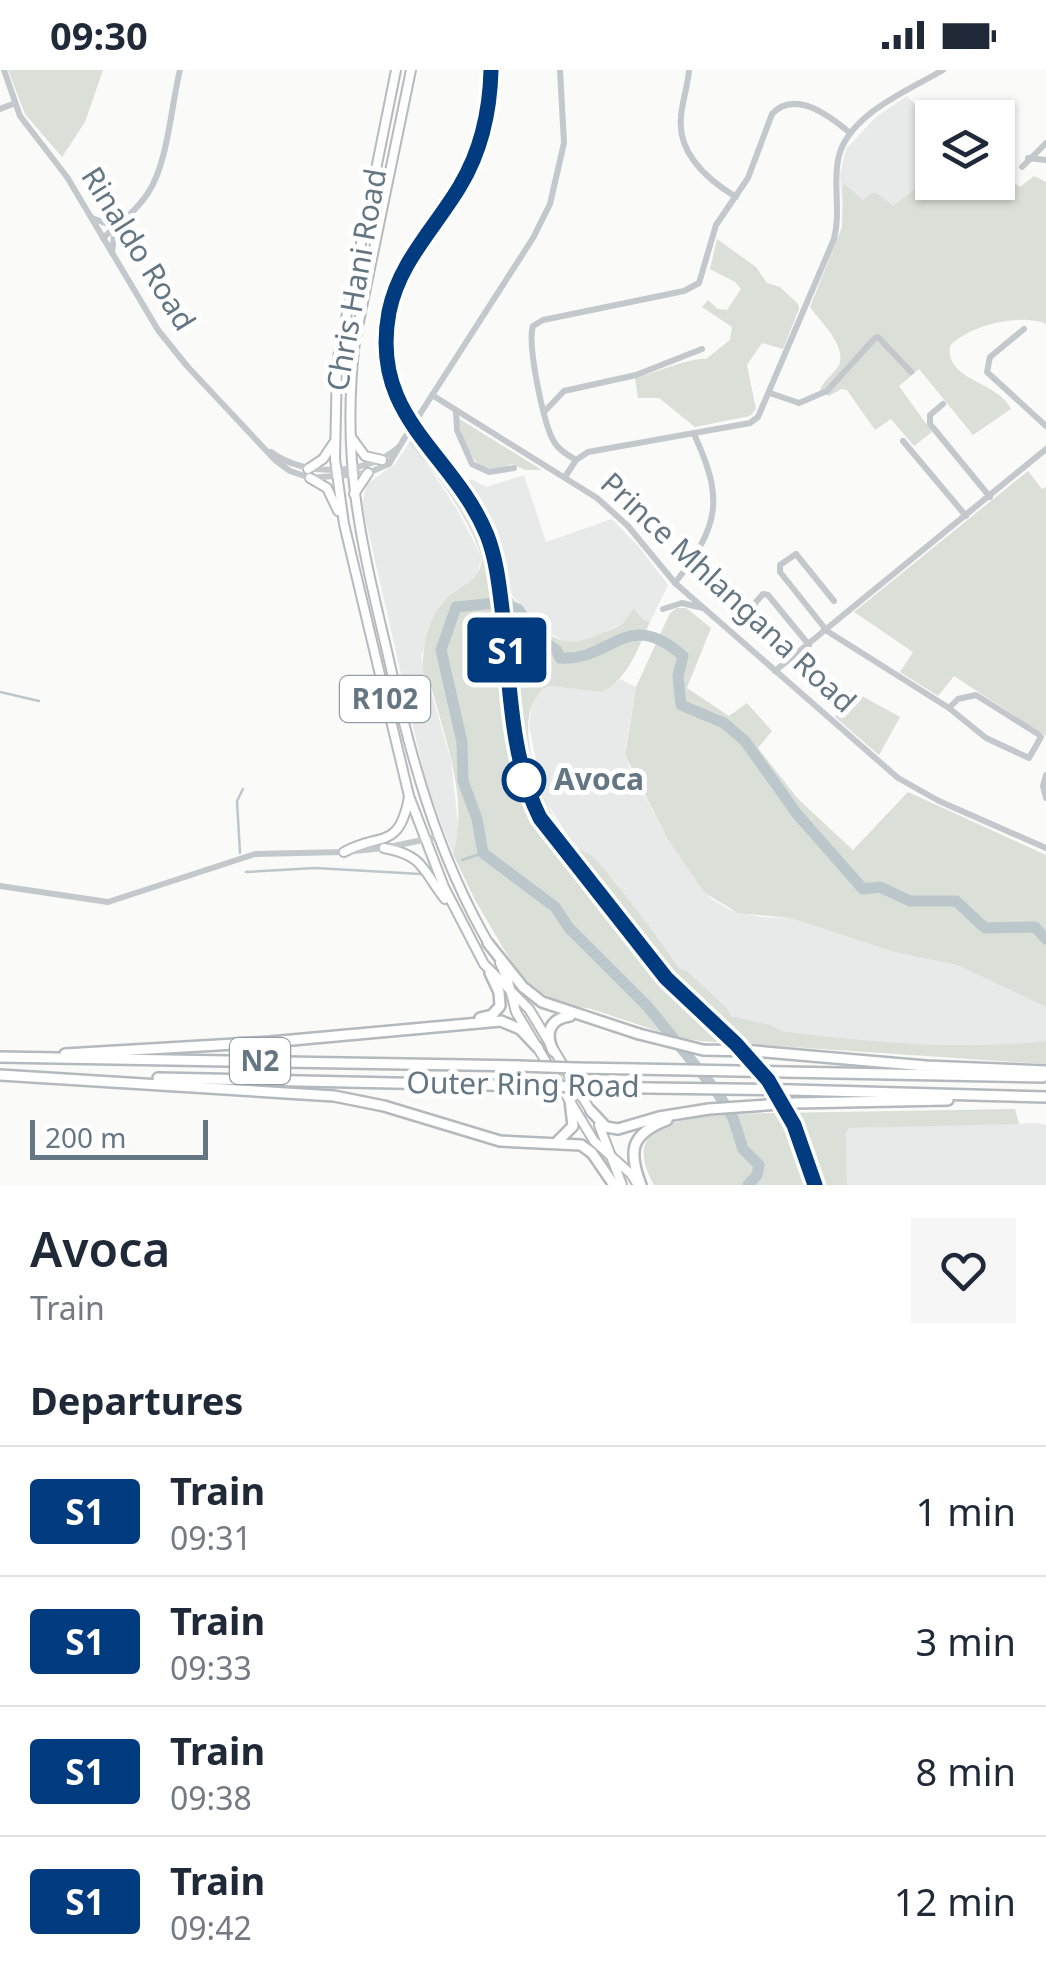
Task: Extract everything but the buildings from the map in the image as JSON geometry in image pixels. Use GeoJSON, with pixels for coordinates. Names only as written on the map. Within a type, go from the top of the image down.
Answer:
{"type":"FeatureCollection","features":[{"type":"Feature","properties":{"kind":"highway"},"geometry":{"type":"LineString","coordinates":[[488,943],[534,996],[555,1009],[704,1050],[810,1054],[1046,1074]]}},
{"type":"Feature","properties":{"kind":"highway"},"geometry":{"type":"LineString","coordinates":[[414,1030],[496,1012],[500,999],[490,973]]}},
{"type":"Feature","properties":{"kind":"highway"},"geometry":{"type":"LineString","coordinates":[[553,1051],[548,1039],[552,1024],[561,1018],[578,1016]]}},
{"type":"Feature","properties":{"kind":"highway"},"geometry":{"type":"LineString","coordinates":[[38,1058],[86,1051],[270,1042],[501,1021],[520,1029],[538,1048]]}},
{"type":"Feature","properties":{"kind":"highway","name":"Outer Ring Road"},"geometry":{"type":"LineString","coordinates":[[0,1057],[1046,1074]]}},
{"type":"Feature","properties":{"kind":"highway"},"geometry":{"type":"LineString","coordinates":[[0,1074],[334,1096],[384,1106],[484,1138],[582,1144],[614,1185]]}},
{"type":"Feature","properties":{"kind":"highway","name":"Outer Ring Road"},"geometry":{"type":"LineString","coordinates":[[0,1074],[1046,1098]]}},
{"type":"Feature","properties":{"kind":"highway"},"geometry":{"type":"LineString","coordinates":[[591,1111],[606,1127],[618,1130],[659,1117],[706,1110],[1046,1098]]}},
{"type":"Feature","properties":{"kind":"highway"},"geometry":{"type":"LineString","coordinates":[[546,1144],[561,1140],[571,1130],[574,1114],[570,1100]]}},
{"type":"Feature","properties":{"kind":"highway"},"geometry":{"type":"LineString","coordinates":[[640,1185],[632,1159],[641,1134],[664,1121],[706,1110]]}},
{"type":"Feature","properties":{"kind":"main road","name":"Chris Hani Road"},"geometry":{"type":"LineString","coordinates":[[396,70],[342,332],[334,397],[334,440],[344,524],[409,796],[424,840]]}},
{"type":"Feature","properties":{"kind":"main road","name":"Chris Hani Road"},"geometry":{"type":"LineString","coordinates":[[411,70],[355,341],[350,470],[408,744],[437,837]]}},
{"type":"Feature","properties":{"kind":"main road"},"geometry":{"type":"LineString","coordinates":[[349,428],[359,451],[382,460]]}},
{"type":"Feature","properties":{"kind":"main road"},"geometry":{"type":"LineString","coordinates":[[334,440],[310,473],[331,494],[344,524]]}},
{"type":"Feature","properties":{"kind":"main road"},"geometry":{"type":"LineString","coordinates":[[353,496],[368,474]]}},
{"type":"Feature","properties":{"kind":"main road"},"geometry":{"type":"LineString","coordinates":[[344,852],[392,836],[403,822],[409,796]]}},
{"type":"Feature","properties":{"kind":"main road","name":"R102"},"geometry":{"type":"LineString","coordinates":[[437,837],[453,877],[504,971],[516,1012],[594,1142],[640,1185]]}},
{"type":"Feature","properties":{"kind":"main road","name":"R102"},"geometry":{"type":"LineString","coordinates":[[424,840],[454,910],[490,973],[529,1009],[604,1132],[622,1185]]}},
{"type":"Feature","properties":{"kind":"main road"},"geometry":{"type":"LineString","coordinates":[[384,848],[419,861],[454,910]]}},
{"type":"Feature","properties":{"kind":"street","name":"Rinaldo Road"},"geometry":{"type":"LineString","coordinates":[[4,70],[14,104],[67,177],[167,342],[255,439],[289,464],[310,473],[350,470]]}},
{"type":"Feature","properties":{"kind":"street"},"geometry":{"type":"LineString","coordinates":[[103,238],[148,192],[158,172],[180,70]]}},
{"type":"Feature","properties":{"kind":"street"},"geometry":{"type":"LineString","coordinates":[[350,470],[368,474],[388,464],[533,238],[556,190],[564,143],[560,70]]}},
{"type":"Feature","properties":{"kind":"street"},"geometry":{"type":"LineString","coordinates":[[689,70],[680,122],[683,139],[701,172],[736,197]]}},
{"type":"Feature","properties":{"kind":"street"},"geometry":{"type":"LineString","coordinates":[[565,477],[576,460],[588,452],[750,422],[761,413],[834,238],[840,211],[837,163],[850,132],[943,70]]}},
{"type":"Feature","properties":{"kind":"street"},"geometry":{"type":"LineString","coordinates":[[0,109],[14,104]]}},
{"type":"Feature","properties":{"kind":"street"},"geometry":{"type":"LineString","coordinates":[[576,460],[553,440],[531,344],[533,326],[544,320],[693,288],[702,278],[716,225],[748,178],[772,114],[779,107],[788,104],[820,110],[850,132]]}},
{"type":"Feature","properties":{"kind":"street"},"geometry":{"type":"LineString","coordinates":[[1022,168],[1046,143]]}},
{"type":"Feature","properties":{"kind":"street"},"geometry":{"type":"LineString","coordinates":[[1028,158],[1046,160]]}},
{"type":"Feature","properties":{"kind":"street"},"geometry":{"type":"LineString","coordinates":[[91,218],[105,224],[126,217]]}},
{"type":"Feature","properties":{"kind":"street"},"geometry":{"type":"LineString","coordinates":[[112,254],[114,236],[126,217]]}},
{"type":"Feature","properties":{"kind":"street"},"geometry":{"type":"LineString","coordinates":[[1024,329],[990,357],[987,372],[1046,426]]}},
{"type":"Feature","properties":{"kind":"street"},"geometry":{"type":"LineString","coordinates":[[770,394],[799,403],[827,390],[878,337],[912,372]]}},
{"type":"Feature","properties":{"kind":"street"},"geometry":{"type":"LineString","coordinates":[[545,412],[564,391],[636,375],[702,349]]}},
{"type":"Feature","properties":{"kind":"street","name":"Prince Mhlangana Road"},"geometry":{"type":"LineString","coordinates":[[432,395],[565,477],[620,519],[704,609],[898,778],[938,801],[1046,848]]}},
{"type":"Feature","properties":{"kind":"street"},"geometry":{"type":"LineString","coordinates":[[942,404],[930,415],[930,424],[990,497]]}},
{"type":"Feature","properties":{"kind":"street"},"geometry":{"type":"LineString","coordinates":[[456,410],[457,430],[472,464],[489,472],[514,468]]}},
{"type":"Feature","properties":{"kind":"street"},"geometry":{"type":"LineString","coordinates":[[676,582],[688,566],[715,509],[711,475],[694,434]]}},
{"type":"Feature","properties":{"kind":"street"},"geometry":{"type":"LineString","coordinates":[[903,441],[966,516]]}},
{"type":"Feature","properties":{"kind":"street"},"geometry":{"type":"LineString","coordinates":[[350,470],[382,460],[402,442]]}},
{"type":"Feature","properties":{"kind":"street"},"geometry":{"type":"LineString","coordinates":[[776,671],[1046,449]]}},
{"type":"Feature","properties":{"kind":"street"},"geometry":{"type":"LineString","coordinates":[[834,601],[798,555],[793,553],[782,563],[780,572],[827,631],[949,708],[986,738],[1028,758],[1040,744],[1038,734],[976,694],[958,699],[949,708]]}},
{"type":"Feature","properties":{"kind":"street"},"geometry":{"type":"LineString","coordinates":[[782,648],[754,613],[754,603],[764,594],[809,645]]}},
{"type":"Feature","properties":{"kind":"street"},"geometry":{"type":"LineString","coordinates":[[663,609],[682,603],[704,609]]}},
{"type":"Feature","properties":{"kind":"street"},"geometry":{"type":"LineString","coordinates":[[1046,775],[1046,798]]}},
{"type":"Feature","properties":{"kind":"street"},"geometry":{"type":"LineString","coordinates":[[0,886],[108,902],[255,854],[344,852],[437,837]]}},
{"type":"Feature","properties":{"kind":"shaded area"},"geometry":{"type":"Polygon","coordinates":[[[8,70],[103,70],[85,122],[62,157],[25,114],[8,70]]]}},
{"type":"Feature","properties":{"kind":"shaded area"},"geometry":{"type":"Polygon","coordinates":[[[907,96],[915,105],[915,200],[995,200],[931,276],[842,201],[840,174],[846,149],[876,117],[907,96]]]}},
{"type":"Feature","properties":{"kind":"shaded area"},"geometry":{"type":"Polygon","coordinates":[[[1034,176],[1046,182],[1046,324],[1023,320],[996,323],[969,332],[950,346],[956,367],[995,392],[1011,409],[973,435],[919,369],[899,386],[932,432],[914,446],[891,419],[875,430],[847,390],[829,396],[820,391],[840,358],[831,334],[810,307],[842,227],[843,183],[863,200],[877,193],[893,206],[915,189],[915,200],[1015,200],[1015,184],[1020,187],[1034,176]]]}},
{"type":"Feature","properties":{"kind":"shaded area"},"geometry":{"type":"Polygon","coordinates":[[[717,239],[756,267],[767,283],[780,287],[799,309],[783,349],[762,343],[747,365],[756,409],[750,416],[695,427],[659,398],[638,398],[635,378],[706,359],[730,340],[732,327],[702,307],[708,300],[718,309],[727,310],[741,289],[710,269],[717,239]]]}},
{"type":"Feature","properties":{"kind":"shaded area"},"geometry":{"type":"Polygon","coordinates":[[[458,418],[542,470],[525,470],[512,464],[493,468],[481,465],[467,447],[458,418]]]}},
{"type":"Feature","properties":{"kind":"shaded area"},"geometry":{"type":"Polygon","coordinates":[[[413,437],[468,505],[486,544],[495,586],[542,628],[565,641],[579,641],[619,626],[634,609],[650,622],[619,679],[602,692],[549,686],[537,696],[528,730],[541,790],[556,821],[575,846],[599,863],[680,969],[687,971],[731,1016],[781,1031],[947,1045],[1046,1041],[1046,1064],[700,1041],[559,1003],[534,989],[515,968],[453,854],[457,788],[429,678],[424,676],[423,657],[434,615],[446,599],[474,577],[482,558],[451,497],[409,443],[413,437]]]}},
{"type":"Feature","properties":{"kind":"shaded area"},"geometry":{"type":"Polygon","coordinates":[[[409,443],[458,511],[482,558],[476,577],[441,604],[421,656],[451,761],[459,832],[453,854],[427,787],[362,504],[367,484],[395,464],[409,443]]]}},
{"type":"Feature","properties":{"kind":"shaded area"},"geometry":{"type":"Polygon","coordinates":[[[1028,471],[1042,489],[1046,487],[1046,736],[954,676],[938,696],[900,672],[913,652],[854,612],[1028,471]]]}},
{"type":"Feature","properties":{"kind":"shaded area"},"geometry":{"type":"Polygon","coordinates":[[[524,475],[546,542],[612,519],[639,547],[668,585],[650,622],[636,610],[623,623],[582,642],[567,644],[542,628],[511,594],[494,586],[483,533],[457,490],[471,479],[486,487],[524,475]]]}},
{"type":"Feature","properties":{"kind":"shaded area"},"geometry":{"type":"Polygon","coordinates":[[[686,608],[711,628],[687,688],[729,716],[747,703],[772,731],[758,748],[798,799],[853,850],[908,792],[1046,855],[1046,1007],[957,965],[894,952],[790,918],[738,913],[705,893],[667,838],[625,755],[636,687],[670,613],[686,608]]]}},
{"type":"Feature","properties":{"kind":"shaded area"},"geometry":{"type":"Polygon","coordinates":[[[620,679],[636,687],[625,755],[630,768],[667,838],[710,898],[730,910],[790,918],[894,952],[957,965],[1046,1007],[1046,1041],[985,1047],[881,1043],[781,1031],[731,1016],[687,971],[680,969],[617,884],[576,848],[544,799],[529,725],[533,698],[549,686],[602,692],[620,679]]]}},
{"type":"Feature","properties":{"kind":"shaded area"},"geometry":{"type":"Polygon","coordinates":[[[851,690],[900,717],[879,755],[835,717],[851,690]]]}},
{"type":"Feature","properties":{"kind":"shaded area"},"geometry":{"type":"Polygon","coordinates":[[[1015,1109],[1019,1124],[850,1128],[846,1133],[847,1185],[654,1185],[646,1166],[647,1140],[656,1131],[682,1120],[715,1114],[1015,1109]]]}},
{"type":"Feature","properties":{"kind":"shaded area"},"geometry":{"type":"Polygon","coordinates":[[[1046,1125],[1046,1185],[847,1185],[846,1133],[850,1128],[1046,1125]]]}},
{"type":"Feature","properties":{"kind":"waterway"},"geometry":{"type":"LineString","coordinates":[[748,1185],[757,1175],[759,1165],[743,1149],[733,1118],[717,1092],[648,1007],[569,928],[555,907],[483,853],[477,819],[463,781],[462,742],[441,650],[456,607],[496,603],[518,609],[537,636],[560,658],[578,657],[633,636],[663,642],[683,656],[678,676],[681,705],[724,723],[745,741],[797,814],[863,889],[880,887],[910,901],[956,901],[985,928],[1035,927],[1046,939]]}},
{"type":"Feature","properties":{"kind":"waterway"},"geometry":{"type":"LineString","coordinates":[[0,692],[39,701]]}},
{"type":"Feature","properties":{"kind":"waterway"},"geometry":{"type":"LineString","coordinates":[[240,853],[237,801],[243,789]]}},
{"type":"Feature","properties":{"kind":"waterway"},"geometry":{"type":"LineString","coordinates":[[462,860],[483,853]]}},
{"type":"Feature","properties":{"kind":"waterway"},"geometry":{"type":"LineString","coordinates":[[246,872],[315,868],[421,874]]}},
{"type":"Feature","properties":{"kind":"railway"},"geometry":{"type":"LineString","coordinates":[[491,70],[489,100],[474,159],[407,265],[392,300],[387,357],[394,388],[423,440],[460,486],[489,542],[504,616],[515,731],[534,803],[552,837],[666,978],[768,1079],[794,1125],[815,1185]]}},
{"type":"Feature","properties":{"kind":"train","name":"S1"},"geometry":{"type":"LineString","coordinates":[[491,70],[488,107],[476,154],[407,264],[394,293],[387,338],[392,383],[408,420],[470,504],[489,540],[497,571],[518,751],[526,788],[540,818],[666,978],[768,1080],[794,1125],[815,1185]]}},
{"type":"Feature","properties":{"kind":"place","name":"Avoca"},"geometry":{"type":"Point","coordinates":[524,780]}}]}
